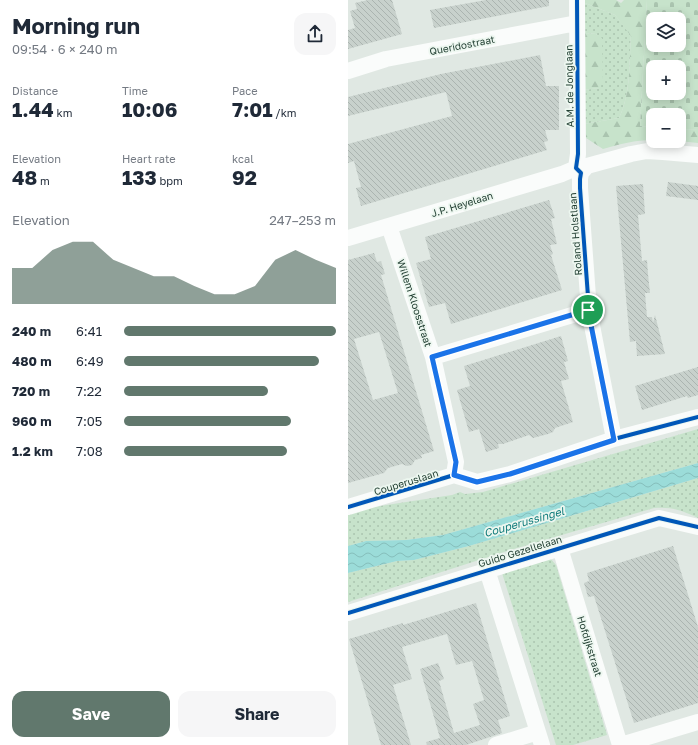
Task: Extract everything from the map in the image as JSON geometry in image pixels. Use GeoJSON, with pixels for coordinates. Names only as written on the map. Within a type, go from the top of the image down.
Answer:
{"type":"FeatureCollection","features":[{"type":"Feature","properties":{"kind":"street","name":"A.M. de Jonglaan"},"geometry":{"type":"LineString","coordinates":[[577,0],[578,170]]}},
{"type":"Feature","properties":{"kind":"street","name":"Queridostraat"},"geometry":{"type":"LineString","coordinates":[[348,71],[386,59],[577,23]]}},
{"type":"Feature","properties":{"kind":"street","name":"J.P. Heyelaan"},"geometry":{"type":"LineString","coordinates":[[348,238],[631,154],[655,152],[698,155]]}},
{"type":"Feature","properties":{"kind":"street","name":"Roland Holstlaan"},"geometry":{"type":"LineString","coordinates":[[578,170],[580,179],[588,310],[614,440]]}},
{"type":"Feature","properties":{"kind":"street","name":"Willem Kloosstraat"},"geometry":{"type":"LineString","coordinates":[[389,226],[432,357],[456,462],[454,475]]}},
{"type":"Feature","properties":{"kind":"street"},"geometry":{"type":"LineString","coordinates":[[432,357],[588,310]]}},
{"type":"Feature","properties":{"kind":"street"},"geometry":{"type":"LineString","coordinates":[[454,475],[477,482],[503,476],[614,440],[698,417]]}},
{"type":"Feature","properties":{"kind":"street","name":"Couperuslaan"},"geometry":{"type":"LineString","coordinates":[[348,507],[454,475]]}},
{"type":"Feature","properties":{"kind":"street","name":"Guido Gezellelaan"},"geometry":{"type":"LineString","coordinates":[[348,613],[659,518],[698,528]]}},
{"type":"Feature","properties":{"kind":"street","name":"Hofdijkstraat"},"geometry":{"type":"LineString","coordinates":[[560,548],[620,745]]}},
{"type":"Feature","properties":{"kind":"street"},"geometry":{"type":"LineString","coordinates":[[487,570],[540,738],[496,745]]}},
{"type":"Feature","properties":{"kind":"street"},"geometry":{"type":"LineString","coordinates":[[620,745],[698,722]]}},
{"type":"Feature","properties":{"kind":"green space"},"geometry":{"type":"Polygon","coordinates":[[[585,0],[616,0],[621,3],[624,0],[647,0],[640,126],[646,126],[646,141],[603,149],[586,138],[584,124],[619,118],[623,109],[628,89],[631,36],[615,15],[585,3],[585,0]]]}},
{"type":"Feature","properties":{"kind":"green space"},"geometry":{"type":"Polygon","coordinates":[[[647,0],[698,0],[698,130],[686,129],[686,108],[646,108],[646,126],[640,126],[646,18],[646,52],[686,52],[686,12],[646,12],[647,0]]]}},
{"type":"Feature","properties":{"kind":"green space"},"geometry":{"type":"Polygon","coordinates":[[[585,3],[615,15],[631,35],[628,89],[619,118],[584,124],[584,90],[599,88],[602,39],[596,34],[585,33],[585,3]]]}},
{"type":"Feature","properties":{"kind":"green space"},"geometry":{"type":"Polygon","coordinates":[[[585,33],[596,34],[602,38],[603,83],[599,88],[584,90],[585,33]]]}},
{"type":"Feature","properties":{"kind":"green space"},"geometry":{"type":"Polygon","coordinates":[[[686,129],[698,130],[698,143],[686,142],[686,129]]]}},
{"type":"Feature","properties":{"kind":"green space"},"geometry":{"type":"Polygon","coordinates":[[[698,429],[698,463],[443,535],[406,540],[366,541],[348,546],[348,514],[367,508],[452,495],[460,492],[465,494],[483,492],[698,429]]]}},
{"type":"Feature","properties":{"kind":"green space"},"geometry":{"type":"Polygon","coordinates":[[[698,478],[698,518],[677,510],[654,508],[504,552],[348,602],[348,573],[397,561],[414,560],[469,546],[698,478]]]}},
{"type":"Feature","properties":{"kind":"green space"},"geometry":{"type":"Polygon","coordinates":[[[550,558],[556,565],[607,735],[573,745],[556,745],[502,573],[550,558]]]}},
{"type":"Feature","properties":{"kind":"water","name":"Couperussingel"},"geometry":{"type":"Polygon","coordinates":[[[698,463],[698,478],[469,546],[414,560],[397,561],[348,573],[348,546],[366,541],[406,540],[443,535],[698,463]]]}},
{"type":"Feature","properties":{"kind":"building"},"geometry":{"type":"Polygon","coordinates":[[[368,0],[392,0],[402,34],[348,49],[348,30],[355,28],[350,11],[357,9],[355,3],[368,0]]]}},
{"type":"Feature","properties":{"kind":"building"},"geometry":{"type":"Polygon","coordinates":[[[486,0],[549,0],[549,6],[434,28],[430,10],[486,0]]]}},
{"type":"Feature","properties":{"kind":"building"},"geometry":{"type":"Polygon","coordinates":[[[540,55],[546,86],[559,86],[559,130],[545,130],[548,141],[544,142],[547,150],[361,206],[356,188],[361,187],[354,161],[348,163],[348,144],[452,116],[446,92],[348,116],[348,97],[441,74],[540,55]]]}},
{"type":"Feature","properties":{"kind":"building"},"geometry":{"type":"Polygon","coordinates":[[[668,182],[698,186],[698,200],[666,196],[668,182]]]}},
{"type":"Feature","properties":{"kind":"building"},"geometry":{"type":"Polygon","coordinates":[[[643,184],[645,214],[638,215],[642,261],[647,260],[650,293],[645,293],[647,317],[652,317],[653,323],[655,315],[665,354],[637,356],[636,341],[630,342],[616,186],[643,184]]]}},
{"type":"Feature","properties":{"kind":"building"},"geometry":{"type":"Polygon","coordinates":[[[549,200],[555,218],[551,219],[557,244],[550,245],[553,254],[551,255],[562,290],[451,324],[445,303],[429,307],[416,263],[431,259],[425,237],[549,200]]]}},
{"type":"Feature","properties":{"kind":"building"},"geometry":{"type":"Polygon","coordinates":[[[374,253],[377,262],[381,261],[385,274],[381,275],[434,451],[421,455],[422,458],[415,460],[412,465],[407,466],[402,464],[388,468],[384,473],[348,483],[348,260],[374,253]],[[379,332],[354,339],[373,400],[398,393],[379,332]]]}},
{"type":"Feature","properties":{"kind":"building"},"geometry":{"type":"Polygon","coordinates":[[[561,336],[568,361],[564,362],[569,379],[561,381],[573,422],[555,428],[553,432],[548,434],[533,438],[529,435],[503,444],[498,444],[499,448],[486,452],[479,429],[469,432],[457,390],[470,386],[464,366],[561,336]]]}},
{"type":"Feature","properties":{"kind":"building"},"geometry":{"type":"Polygon","coordinates":[[[698,367],[698,395],[688,398],[687,396],[642,410],[635,386],[698,367]]]}},
{"type":"Feature","properties":{"kind":"building"},"geometry":{"type":"Polygon","coordinates":[[[673,546],[698,627],[698,703],[634,723],[594,596],[588,597],[584,583],[589,581],[587,573],[673,546]]]}},
{"type":"Feature","properties":{"kind":"building"},"geometry":{"type":"Polygon","coordinates":[[[476,603],[510,716],[498,720],[502,733],[466,745],[427,745],[426,742],[440,738],[420,669],[438,663],[444,679],[439,681],[454,733],[480,725],[473,704],[484,700],[472,661],[456,665],[447,634],[402,647],[412,679],[393,685],[411,745],[381,745],[349,639],[403,623],[403,625],[476,603]]]}},
{"type":"Feature","properties":{"kind":"cycle path"},"geometry":{"type":"LineString","coordinates":[[577,0],[578,154],[576,168],[581,173],[580,188],[589,310],[614,439]]}},
{"type":"Feature","properties":{"kind":"cycle path"},"geometry":{"type":"LineString","coordinates":[[348,507],[454,475],[477,482],[510,474],[614,439],[698,417]]}},
{"type":"Feature","properties":{"kind":"cycle path"},"geometry":{"type":"LineString","coordinates":[[348,613],[659,518],[698,527]]}},
{"type":"Feature","properties":{"kind":"route"},"geometry":{"type":"LineString","coordinates":[[588,310],[614,440],[510,474],[477,482],[454,475],[456,462],[432,357],[588,310]]}}]}
